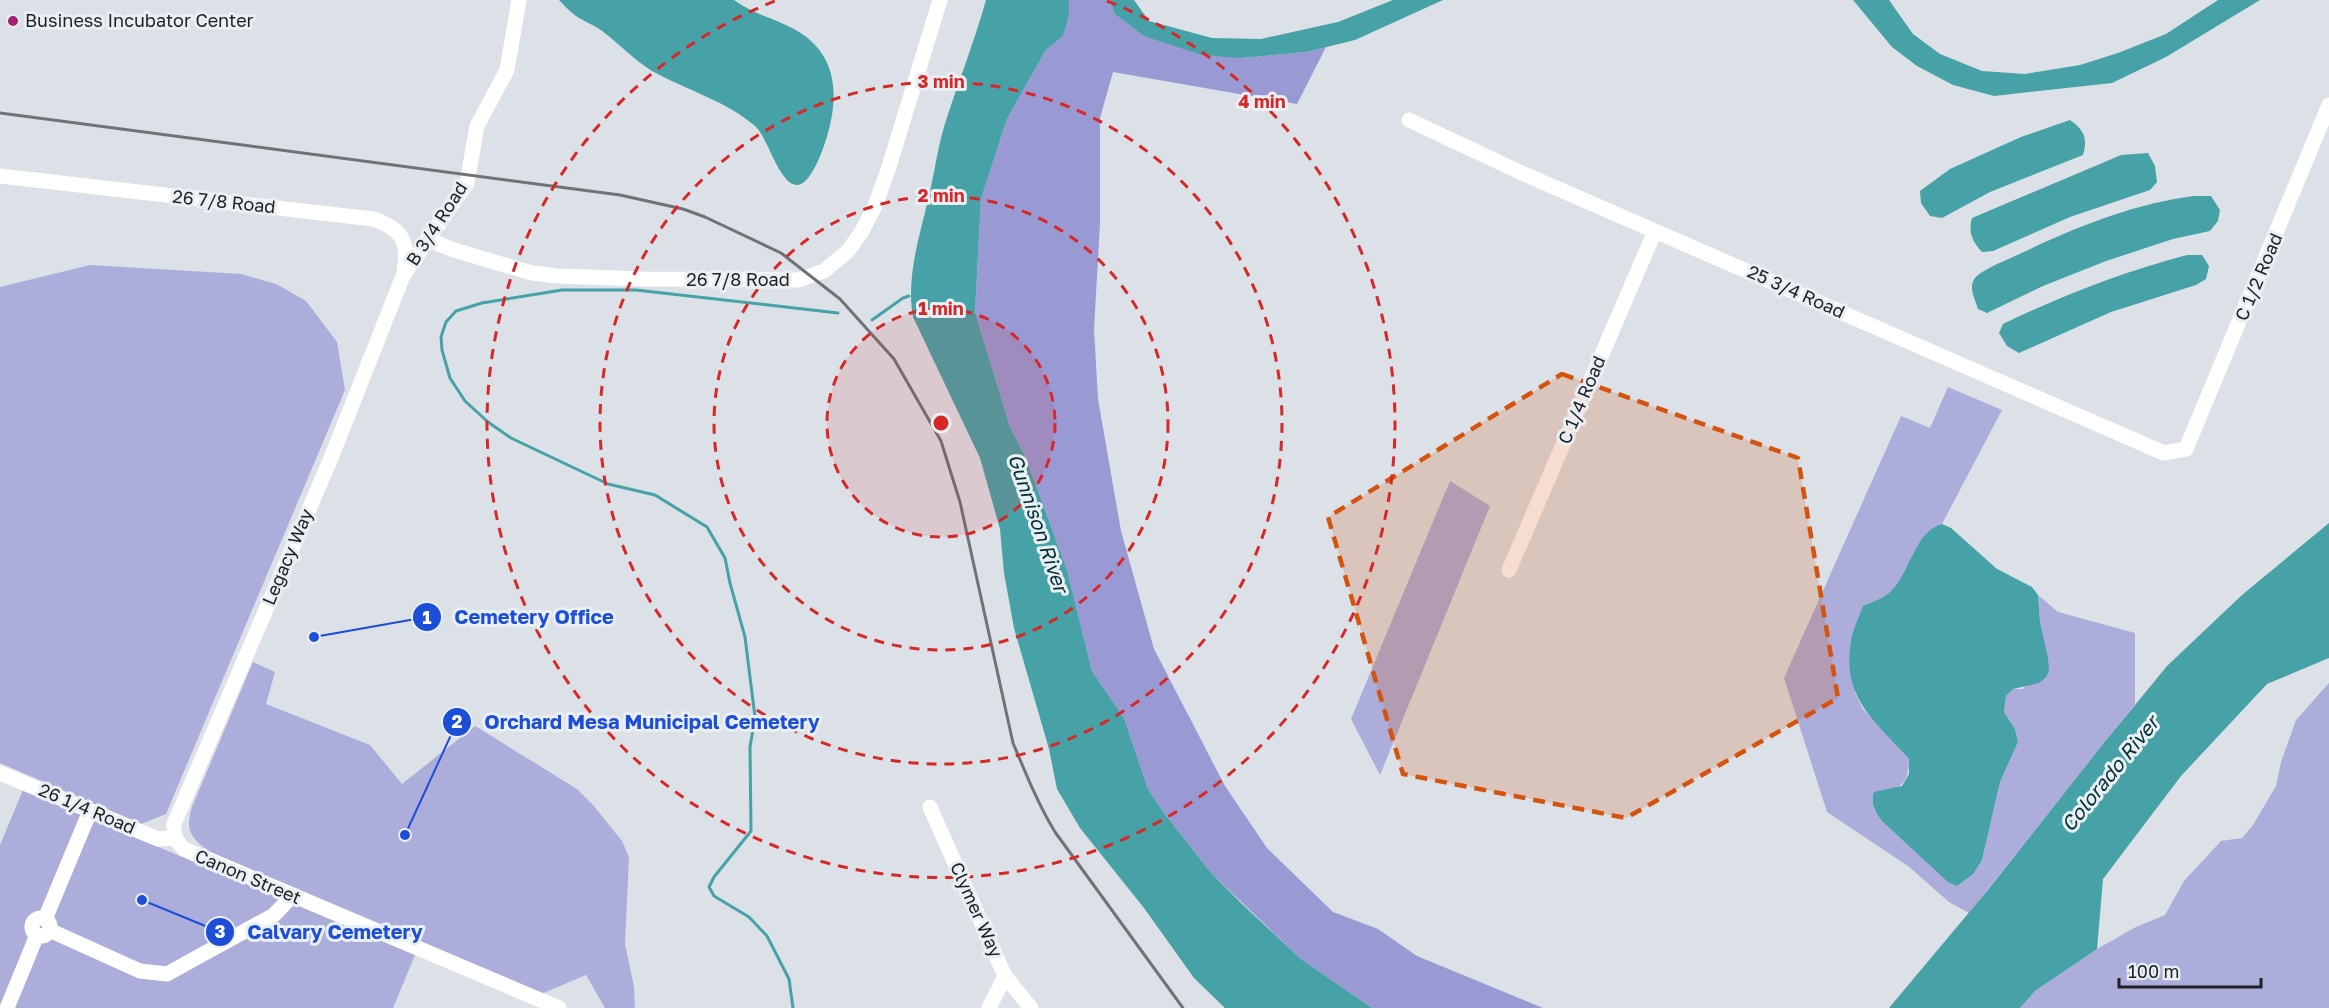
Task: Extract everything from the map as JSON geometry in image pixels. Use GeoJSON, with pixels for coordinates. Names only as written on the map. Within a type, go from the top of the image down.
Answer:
{"type":"FeatureCollection","features":[{"type":"Feature","properties":{"kind":"street","name":"B 3/4 Road"},"geometry":{"type":"LineString","coordinates":[[403,276],[467,183],[477,126],[507,70],[519,0]]}},
{"type":"Feature","properties":{"kind":"street","name":"26 7/8 Road"},"geometry":{"type":"LineString","coordinates":[[428,239],[451,249],[532,273],[557,276],[769,281],[798,280],[824,271],[848,251],[875,206],[940,0]]}},
{"type":"Feature","properties":{"kind":"street","name":"C 1/2 Road"},"geometry":{"type":"LineString","coordinates":[[2186,448],[2329,105]]}},
{"type":"Feature","properties":{"kind":"street","name":"25 3/4 Road"},"geometry":{"type":"LineString","coordinates":[[1409,120],[1524,174],[2164,453],[2186,448]]}},
{"type":"Feature","properties":{"kind":"street","name":"26 7/8 Road"},"geometry":{"type":"LineString","coordinates":[[0,176],[373,219],[391,227],[406,245],[407,254],[403,276]]}},
{"type":"Feature","properties":{"kind":"street","name":"C 1/4 Road"},"geometry":{"type":"LineString","coordinates":[[1509,570],[1656,231]]}},
{"type":"Feature","properties":{"kind":"street","name":"Legacy Way"},"geometry":{"type":"LineString","coordinates":[[175,838],[174,824],[326,469],[403,276]]}},
{"type":"Feature","properties":{"kind":"street","name":"26 1/4 Road"},"geometry":{"type":"LineString","coordinates":[[0,773],[158,839],[175,838]]}},
{"type":"Feature","properties":{"kind":"street","name":"Clymer Way"},"geometry":{"type":"LineString","coordinates":[[930,807],[1005,976],[1031,1008]]}},
{"type":"Feature","properties":{"kind":"street"},"geometry":{"type":"LineString","coordinates":[[12,1004],[90,811]]}},
{"type":"Feature","properties":{"kind":"street","name":"Canon Street"},"geometry":{"type":"LineString","coordinates":[[175,838],[184,849],[559,1008]]}},
{"type":"Feature","properties":{"kind":"street"},"geometry":{"type":"LineString","coordinates":[[44,928],[140,971],[167,974],[274,915],[293,895]]}},
{"type":"Feature","properties":{"kind":"street"},"geometry":{"type":"LineString","coordinates":[[990,1008],[1005,976]]}},
{"type":"Feature","properties":{"kind":"highlighted area"},"geometry":{"type":"Polygon","coordinates":[[[1562,374],[1798,458],[1838,698],[1626,818],[1403,774],[1328,517],[1562,374]]]}},
{"type":"Feature","properties":{"kind":"shaded area"},"geometry":{"type":"Polygon","coordinates":[[[1069,0],[1110,0],[1114,13],[1241,58],[1306,52],[1326,47],[1297,104],[1113,72],[1100,118],[1100,223],[1094,329],[1098,399],[1121,531],[1154,649],[1225,786],[1267,848],[1333,912],[1378,929],[1417,956],[1543,1008],[1372,1008],[1301,959],[1212,874],[1164,813],[1148,789],[1124,718],[1092,671],[1067,570],[1026,458],[1010,427],[975,312],[981,199],[1007,119],[1046,50],[1063,36],[1069,16],[1069,0]]]}},
{"type":"Feature","properties":{"kind":"shaded area"},"geometry":{"type":"Polygon","coordinates":[[[90,265],[241,274],[276,284],[306,301],[337,342],[345,390],[166,814],[141,824],[0,763],[0,287],[90,265]]]}},
{"type":"Feature","properties":{"kind":"shaded area"},"geometry":{"type":"Polygon","coordinates":[[[1948,387],[2002,410],[1942,524],[1925,536],[1918,545],[1902,576],[1889,593],[1863,606],[1855,693],[1863,709],[1909,759],[1904,782],[1872,799],[1874,809],[1881,820],[1982,860],[2000,782],[2018,742],[2015,729],[2004,712],[2006,696],[2013,689],[2023,689],[2048,657],[2040,622],[2038,595],[2058,612],[2135,633],[2135,704],[1969,913],[1949,902],[1908,866],[1827,812],[1784,678],[1901,416],[1930,428],[1948,387]]]}},
{"type":"Feature","properties":{"kind":"shaded area"},"geometry":{"type":"Polygon","coordinates":[[[1450,481],[1490,506],[1380,775],[1351,719],[1450,481]]]}},
{"type":"Feature","properties":{"kind":"shaded area"},"geometry":{"type":"Polygon","coordinates":[[[253,662],[275,672],[266,704],[370,745],[402,784],[475,726],[577,789],[622,841],[629,857],[625,944],[634,987],[635,1008],[605,1008],[586,975],[541,994],[208,851],[202,846],[193,837],[189,827],[192,807],[253,662]]]}},
{"type":"Feature","properties":{"kind":"shaded area"},"geometry":{"type":"Polygon","coordinates":[[[2329,683],[2329,1008],[2020,1008],[2035,991],[2097,949],[2136,927],[2165,915],[2184,881],[2221,841],[2242,838],[2253,825],[2276,786],[2281,762],[2296,720],[2329,683]]]}},
{"type":"Feature","properties":{"kind":"shaded area"},"geometry":{"type":"Polygon","coordinates":[[[23,790],[415,955],[393,1008],[0,1008],[0,845],[23,790]]]}},
{"type":"Feature","properties":{"kind":"water"},"geometry":{"type":"Polygon","coordinates":[[[559,0],[734,0],[750,10],[799,32],[814,43],[824,57],[833,87],[831,120],[815,168],[801,184],[791,183],[779,169],[756,127],[745,118],[720,103],[652,71],[603,32],[576,16],[559,0]]]}},
{"type":"Feature","properties":{"kind":"water","name":"Gunnison River"},"geometry":{"type":"Polygon","coordinates":[[[986,0],[1069,0],[1069,16],[1063,36],[1046,50],[1007,119],[981,199],[975,312],[1010,427],[1026,458],[1067,570],[1092,671],[1124,718],[1148,789],[1212,874],[1301,959],[1372,1008],[1225,1008],[1194,978],[1144,908],[1080,828],[1057,789],[1049,749],[1014,628],[1004,573],[1000,529],[980,458],[913,317],[911,302],[914,258],[942,136],[986,0]]]}},
{"type":"Feature","properties":{"kind":"water"},"geometry":{"type":"Polygon","coordinates":[[[1110,0],[1134,0],[1149,21],[1212,38],[1261,39],[1338,22],[1393,0],[1443,0],[1355,40],[1306,52],[1241,58],[1202,55],[1144,36],[1114,13],[1110,0]]]}},
{"type":"Feature","properties":{"kind":"water"},"geometry":{"type":"Polygon","coordinates":[[[1853,0],[1889,0],[1913,34],[1940,54],[1982,71],[2025,74],[2080,65],[2118,53],[2166,34],[2218,0],[2260,0],[2166,57],[2112,83],[1994,96],[1953,85],[1917,66],[1892,47],[1853,0]]]}},
{"type":"Feature","properties":{"kind":"water"},"geometry":{"type":"Polygon","coordinates":[[[2070,120],[2079,127],[2084,135],[2083,155],[1990,192],[1942,218],[1930,216],[1921,203],[1920,191],[1950,169],[2021,137],[2070,120]]]}},
{"type":"Feature","properties":{"kind":"water"},"geometry":{"type":"Polygon","coordinates":[[[2148,153],[2155,166],[2157,182],[2150,190],[2070,217],[1993,251],[1982,252],[1973,240],[1970,228],[1972,218],[2121,155],[2148,153]]]}},
{"type":"Feature","properties":{"kind":"water"},"geometry":{"type":"Polygon","coordinates":[[[2194,196],[2211,196],[2220,210],[2218,221],[2210,231],[2173,239],[2106,261],[2043,286],[1987,313],[1978,309],[1972,285],[1975,278],[1989,268],[2058,236],[2102,219],[2147,205],[2194,196]]]}},
{"type":"Feature","properties":{"kind":"water"},"geometry":{"type":"Polygon","coordinates":[[[2187,255],[2202,255],[2209,266],[2206,279],[2196,285],[2111,312],[2019,353],[2007,346],[1999,333],[2003,324],[2048,303],[2116,277],[2187,255]]]}},
{"type":"Feature","properties":{"kind":"water","name":"Colorado River"},"geometry":{"type":"Polygon","coordinates":[[[2329,523],[2329,658],[2267,684],[2181,776],[2103,879],[2097,949],[2035,991],[2020,1008],[1889,1008],[1987,891],[2167,666],[2242,595],[2329,523]]]}},
{"type":"Feature","properties":{"kind":"water"},"geometry":{"type":"Polygon","coordinates":[[[1942,524],[1951,528],[1997,569],[2032,587],[2038,595],[2040,622],[2049,671],[2039,683],[2013,689],[2006,696],[2004,712],[2015,729],[2018,742],[2000,782],[1982,860],[1973,874],[1957,886],[1948,882],[1881,820],[1875,810],[1874,792],[1902,786],[1909,774],[1909,759],[1864,707],[1851,678],[1849,661],[1852,637],[1863,606],[1889,593],[1902,576],[1918,544],[1933,528],[1942,524]]]}},
{"type":"Feature","properties":{"kind":"waterway"},"geometry":{"type":"LineString","coordinates":[[793,1008],[789,979],[767,936],[749,917],[714,896],[709,887],[714,877],[751,831],[750,747],[755,717],[745,637],[725,558],[707,527],[655,495],[608,484],[511,438],[488,422],[465,401],[450,378],[442,350],[441,337],[446,322],[456,311],[482,303],[562,290],[636,290],[838,313]]}},
{"type":"Feature","properties":{"kind":"waterway"},"geometry":{"type":"LineString","coordinates":[[872,320],[909,296]]}},
{"type":"Feature","properties":{"kind":"railway"},"geometry":{"type":"LineString","coordinates":[[0,113],[620,195],[683,209],[781,253],[840,299],[894,359],[941,441],[960,502],[1013,743],[1055,832],[1183,1008]]}},
{"type":"Feature","properties":{"kind":"place","name":"Business Incubator Center"},"geometry":{"type":"Point","coordinates":[13,21]}},
{"type":"Feature","properties":{"kind":"place","name":"Cemetery Office"},"geometry":{"type":"Point","coordinates":[314,637]}},
{"type":"Feature","properties":{"kind":"place","name":"Orchard Mesa Municipal Cemetery"},"geometry":{"type":"Point","coordinates":[405,835]}},
{"type":"Feature","properties":{"kind":"place","name":"Calvary Cemetery"},"geometry":{"type":"Point","coordinates":[142,900]}}]}
